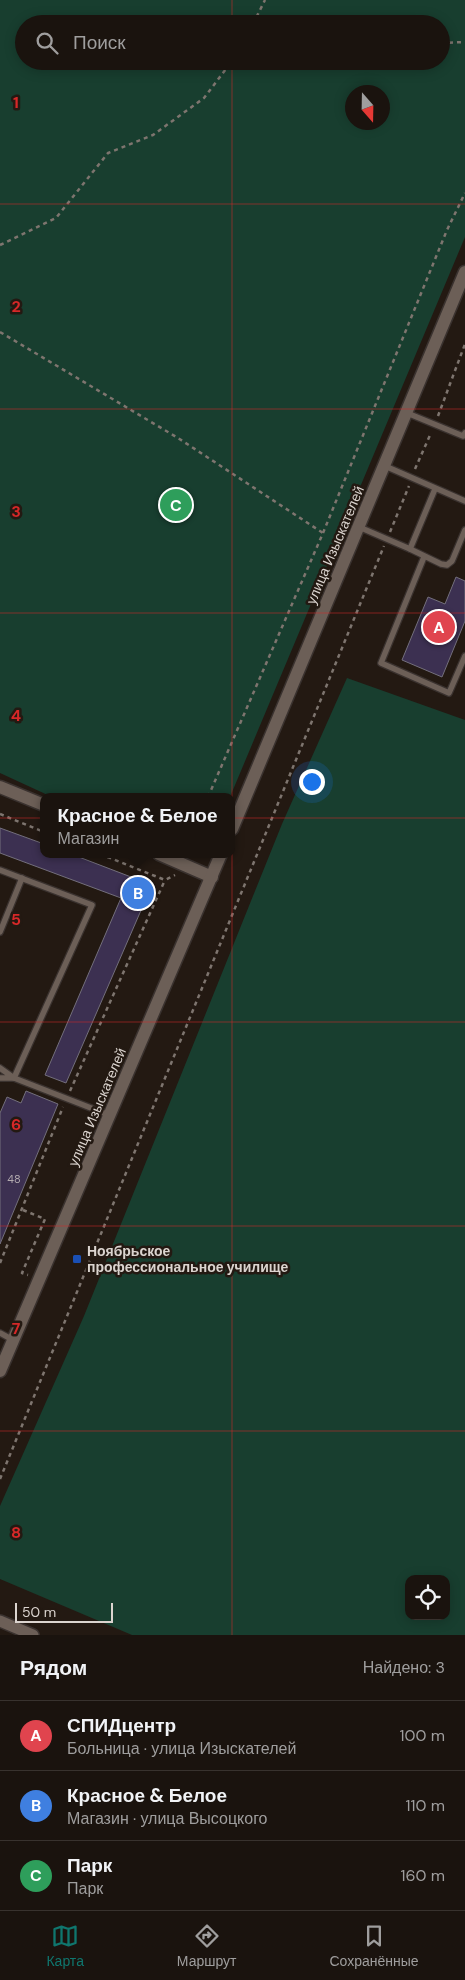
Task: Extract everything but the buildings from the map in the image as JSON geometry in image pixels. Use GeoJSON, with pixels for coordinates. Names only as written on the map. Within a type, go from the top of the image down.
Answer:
{"type":"FeatureCollection","features":[{"type":"Feature","properties":{"kind":"street","name":"улица Изыскателей"},"geometry":{"type":"LineString","coordinates":[[235,822],[465,273]]}},
{"type":"Feature","properties":{"kind":"street"},"geometry":{"type":"LineString","coordinates":[[0,786],[40,803]]}},
{"type":"Feature","properties":{"kind":"street"},"geometry":{"type":"LineString","coordinates":[[169,858],[212,877]]}},
{"type":"Feature","properties":{"kind":"street","name":"улица Изыскателей"},"geometry":{"type":"LineString","coordinates":[[0,1371],[219,858]]}},
{"type":"Feature","properties":{"kind":"street"},"geometry":{"type":"LineString","coordinates":[[0,1621],[33,1635]]}},
{"type":"Feature","properties":{"kind":"lane"},"geometry":{"type":"LineString","coordinates":[[407,413],[463,436],[465,433]]}},
{"type":"Feature","properties":{"kind":"lane"},"geometry":{"type":"LineString","coordinates":[[385,466],[465,501]]}},
{"type":"Feature","properties":{"kind":"lane"},"geometry":{"type":"LineString","coordinates":[[410,549],[435,489]]}},
{"type":"Feature","properties":{"kind":"lane"},"geometry":{"type":"LineString","coordinates":[[359,527],[447,565],[452,561],[465,530]]}},
{"type":"Feature","properties":{"kind":"lane"},"geometry":{"type":"LineString","coordinates":[[424,556],[380,663],[449,693],[465,656]]}},
{"type":"Feature","properties":{"kind":"lane"},"geometry":{"type":"LineString","coordinates":[[0,870],[92,904],[14,1078]]}},
{"type":"Feature","properties":{"kind":"lane"},"geometry":{"type":"LineString","coordinates":[[0,932],[22,878]]}},
{"type":"Feature","properties":{"kind":"lane"},"geometry":{"type":"LineString","coordinates":[[0,1068],[14,1078],[110,1115]]}},
{"type":"Feature","properties":{"kind":"lane"},"geometry":{"type":"LineString","coordinates":[[0,1078],[14,1078]]}},
{"type":"Feature","properties":{"kind":"lane"},"geometry":{"type":"LineString","coordinates":[[0,1333],[13,1340]]}},
{"type":"Feature","properties":{"kind":"path"},"geometry":{"type":"LineString","coordinates":[[258,15],[265,0]]}},
{"type":"Feature","properties":{"kind":"path"},"geometry":{"type":"LineString","coordinates":[[450,43],[465,42]]}},
{"type":"Feature","properties":{"kind":"path"},"geometry":{"type":"LineString","coordinates":[[0,245],[56,218],[108,153],[153,135],[204,98],[225,70]]}},
{"type":"Feature","properties":{"kind":"path"},"geometry":{"type":"LineString","coordinates":[[210,793],[323,533],[446,230],[465,193]]}},
{"type":"Feature","properties":{"kind":"path"},"geometry":{"type":"LineString","coordinates":[[0,332],[178,438],[323,533]]}},
{"type":"Feature","properties":{"kind":"path"},"geometry":{"type":"LineString","coordinates":[[0,1479],[434,425],[465,344]]}},
{"type":"Feature","properties":{"kind":"path"},"geometry":{"type":"LineString","coordinates":[[0,814],[40,830]]}},
{"type":"Feature","properties":{"kind":"path"},"geometry":{"type":"LineString","coordinates":[[110,858],[165,880]]}},
{"type":"Feature","properties":{"kind":"path"},"geometry":{"type":"LineString","coordinates":[[0,1263],[67,1098],[165,880],[176,874],[181,863]]}},
{"type":"Feature","properties":{"kind":"path"},"geometry":{"type":"LineString","coordinates":[[23,1210],[45,1218],[22,1273],[40,1281]]}},
{"type":"Feature","properties":{"kind":"green space"},"geometry":{"type":"Polygon","coordinates":[[[0,0],[465,0],[465,237],[232,793],[43,793],[0,773],[0,0]]]}},
{"type":"Feature","properties":{"kind":"green space"},"geometry":{"type":"Polygon","coordinates":[[[347,678],[465,720],[465,1635],[132,1635],[0,1579],[0,1506],[84,1316],[282,824],[347,678]]]}},
{"type":"Feature","properties":{"kind":"place","name":"Парк"},"geometry":{"type":"Point","coordinates":[176,505]}},
{"type":"Feature","properties":{"kind":"place","name":"СПИДцентр"},"geometry":{"type":"Point","coordinates":[439,627]}},
{"type":"Feature","properties":{"kind":"place","name":"Красное & Белое"},"geometry":{"type":"Point","coordinates":[138,893]}},
{"type":"Feature","properties":{"kind":"place","name":"Ноябрьское профессиональное училище"},"geometry":{"type":"Point","coordinates":[77,1259]}}]}
